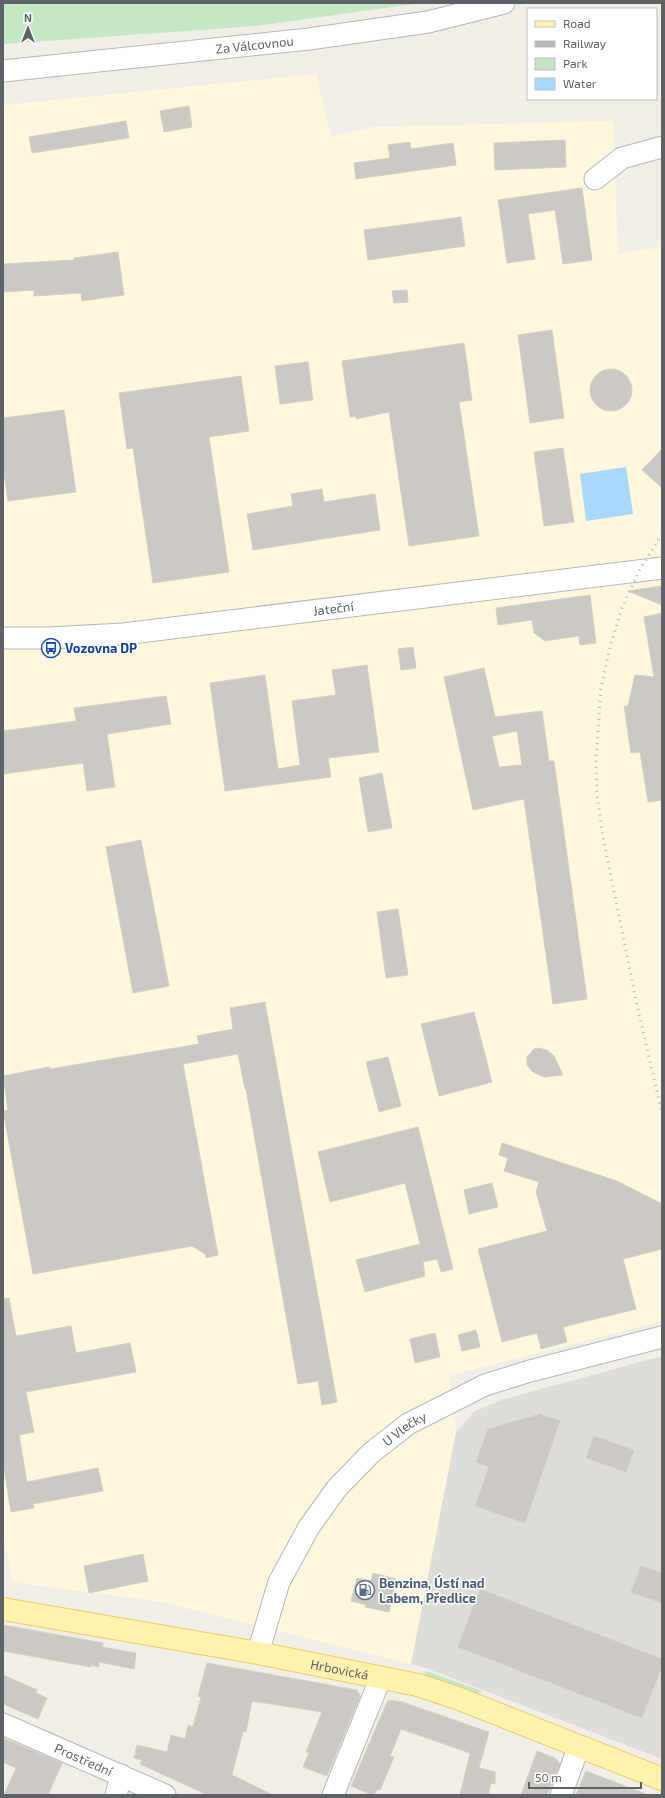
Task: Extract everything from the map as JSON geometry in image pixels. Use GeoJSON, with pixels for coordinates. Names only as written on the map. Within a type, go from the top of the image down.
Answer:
{"type":"FeatureCollection","features":[{"type":"Feature","properties":{"kind":"main road","name":"Hrbovická"},"geometry":{"type":"LineString","coordinates":[[3,1609],[258,1653],[418,1685],[457,1698],[662,1779]]}},
{"type":"Feature","properties":{"kind":"street","name":"Za Válcovnou"},"geometry":{"type":"LineString","coordinates":[[3,70],[309,39],[428,22],[504,3]]}},
{"type":"Feature","properties":{"kind":"street"},"geometry":{"type":"LineString","coordinates":[[596,179],[622,158],[662,147]]}},
{"type":"Feature","properties":{"kind":"street","name":"Jateční"},"geometry":{"type":"LineString","coordinates":[[3,638],[48,638],[123,634],[662,568]]}},
{"type":"Feature","properties":{"kind":"street","name":"U Vlečky"},"geometry":{"type":"LineString","coordinates":[[258,1653],[278,1582],[309,1526],[338,1488],[371,1453],[408,1424],[485,1385],[530,1371],[662,1337]]}},
{"type":"Feature","properties":{"kind":"street"},"geometry":{"type":"LineString","coordinates":[[333,1795],[381,1677]]}},
{"type":"Feature","properties":{"kind":"street","name":"Prostřední"},"geometry":{"type":"LineString","coordinates":[[3,1724],[165,1795]]}},
{"type":"Feature","properties":{"kind":"street"},"geometry":{"type":"LineString","coordinates":[[561,1795],[579,1746]]}},
{"type":"Feature","properties":{"kind":"street"},"geometry":{"type":"LineString","coordinates":[[116,1795],[121,1775]]}},
{"type":"Feature","properties":{"kind":"shaded area"},"geometry":{"type":"Polygon","coordinates":[[[316,74],[331,137],[372,127],[613,121],[618,254],[662,247],[662,1321],[449,1376],[456,1432],[411,1664],[161,1602],[12,1582],[3,1533],[3,105],[316,74]]]}},
{"type":"Feature","properties":{"kind":"shaded area"},"geometry":{"type":"Polygon","coordinates":[[[662,1356],[662,1759],[423,1667],[411,1664],[456,1432],[475,1411],[504,1399],[662,1356]]]}},
{"type":"Feature","properties":{"kind":"green space"},"geometry":{"type":"Polygon","coordinates":[[[3,3],[421,3],[256,26],[3,44],[3,3]]]}},
{"type":"Feature","properties":{"kind":"green space"},"geometry":{"type":"Polygon","coordinates":[[[426,1671],[482,1691],[476,1694],[451,1684],[424,1678],[426,1671]]]}},
{"type":"Feature","properties":{"kind":"water"},"geometry":{"type":"Polygon","coordinates":[[[626,467],[633,514],[586,521],[580,474],[626,467]]]}},
{"type":"Feature","properties":{"kind":"building"},"geometry":{"type":"Polygon","coordinates":[[[189,106],[192,127],[164,132],[160,111],[189,106]]]}},
{"type":"Feature","properties":{"kind":"building"},"geometry":{"type":"Polygon","coordinates":[[[126,121],[129,138],[32,153],[29,137],[126,121]]]}},
{"type":"Feature","properties":{"kind":"building"},"geometry":{"type":"Polygon","coordinates":[[[565,140],[566,167],[495,170],[494,143],[565,140]]]}},
{"type":"Feature","properties":{"kind":"building"},"geometry":{"type":"Polygon","coordinates":[[[410,142],[411,149],[453,143],[456,165],[356,179],[354,163],[390,158],[388,145],[410,142]]]}},
{"type":"Feature","properties":{"kind":"building"},"geometry":{"type":"Polygon","coordinates":[[[582,188],[592,260],[563,264],[555,210],[528,214],[535,259],[507,263],[498,200],[582,188]]]}},
{"type":"Feature","properties":{"kind":"building"},"geometry":{"type":"Polygon","coordinates":[[[461,217],[465,246],[368,260],[364,230],[461,217]]]}},
{"type":"Feature","properties":{"kind":"building"},"geometry":{"type":"Polygon","coordinates":[[[118,252],[124,295],[82,301],[81,293],[34,296],[34,290],[3,292],[3,264],[74,260],[74,258],[118,252]]]}},
{"type":"Feature","properties":{"kind":"building"},"geometry":{"type":"Polygon","coordinates":[[[407,290],[408,302],[394,303],[392,291],[407,290]]]}},
{"type":"Feature","properties":{"kind":"building"},"geometry":{"type":"Polygon","coordinates":[[[552,330],[564,418],[530,423],[518,335],[552,330]]]}},
{"type":"Feature","properties":{"kind":"building"},"geometry":{"type":"Polygon","coordinates":[[[464,343],[472,400],[459,402],[479,536],[409,546],[389,412],[356,419],[356,416],[350,417],[342,361],[464,343]]]}},
{"type":"Feature","properties":{"kind":"building"},"geometry":{"type":"Polygon","coordinates":[[[308,362],[313,400],[280,404],[275,366],[308,362]]]}},
{"type":"Feature","properties":{"kind":"building"},"geometry":{"type":"Polygon","coordinates":[[[611,369],[626,375],[632,390],[626,405],[611,411],[596,405],[590,390],[596,375],[611,369]]]}},
{"type":"Feature","properties":{"kind":"building"},"geometry":{"type":"Polygon","coordinates":[[[241,376],[249,431],[209,437],[229,572],[153,583],[133,448],[127,449],[119,393],[241,376]]]}},
{"type":"Feature","properties":{"kind":"building"},"geometry":{"type":"Polygon","coordinates":[[[64,410],[76,492],[8,501],[3,469],[3,418],[64,410]]]}},
{"type":"Feature","properties":{"kind":"building"},"geometry":{"type":"Polygon","coordinates":[[[563,448],[574,522],[544,526],[534,452],[563,448]]]}},
{"type":"Feature","properties":{"kind":"building"},"geometry":{"type":"Polygon","coordinates":[[[662,449],[662,488],[642,470],[662,449]]]}},
{"type":"Feature","properties":{"kind":"building"},"geometry":{"type":"Polygon","coordinates":[[[322,489],[324,502],[375,494],[380,530],[253,550],[247,514],[293,506],[291,494],[322,489]]]}},
{"type":"Feature","properties":{"kind":"building"},"geometry":{"type":"Polygon","coordinates":[[[662,586],[662,605],[628,591],[662,586]]]}},
{"type":"Feature","properties":{"kind":"building"},"geometry":{"type":"Polygon","coordinates":[[[590,595],[596,643],[580,645],[579,636],[545,641],[534,633],[532,620],[498,625],[496,608],[590,595]]]}},
{"type":"Feature","properties":{"kind":"building"},"geometry":{"type":"Polygon","coordinates":[[[662,613],[662,800],[648,802],[640,752],[631,753],[624,706],[628,706],[635,675],[654,677],[644,617],[662,613]]]}},
{"type":"Feature","properties":{"kind":"building"},"geometry":{"type":"Polygon","coordinates":[[[413,647],[416,668],[401,670],[398,649],[413,647]]]}},
{"type":"Feature","properties":{"kind":"building"},"geometry":{"type":"Polygon","coordinates":[[[367,665],[379,752],[328,758],[331,777],[225,791],[210,683],[265,675],[278,769],[300,765],[292,701],[336,695],[332,670],[367,665]]]}},
{"type":"Feature","properties":{"kind":"building"},"geometry":{"type":"Polygon","coordinates":[[[484,668],[495,717],[542,711],[549,761],[554,761],[587,999],[553,1004],[524,799],[473,810],[444,677],[484,668]],[[517,731],[492,736],[499,767],[522,765],[517,731]]]}},
{"type":"Feature","properties":{"kind":"building"},"geometry":{"type":"Polygon","coordinates":[[[166,696],[171,724],[107,734],[115,787],[87,791],[83,763],[3,774],[3,731],[76,721],[74,708],[166,696]]]}},
{"type":"Feature","properties":{"kind":"building"},"geometry":{"type":"Polygon","coordinates":[[[382,773],[392,828],[368,832],[359,778],[382,773]]]}},
{"type":"Feature","properties":{"kind":"building"},"geometry":{"type":"Polygon","coordinates":[[[141,840],[169,986],[133,993],[106,847],[141,840]]]}},
{"type":"Feature","properties":{"kind":"building"},"geometry":{"type":"Polygon","coordinates":[[[398,909],[408,975],[386,978],[377,912],[398,909]]]}},
{"type":"Feature","properties":{"kind":"building"},"geometry":{"type":"Polygon","coordinates":[[[265,1002],[337,1402],[322,1405],[318,1381],[298,1384],[246,1089],[238,1054],[183,1064],[218,1255],[206,1258],[205,1254],[192,1246],[33,1274],[3,1111],[8,1110],[3,1076],[49,1067],[50,1069],[199,1044],[197,1036],[233,1029],[230,1008],[265,1002]]]}},
{"type":"Feature","properties":{"kind":"building"},"geometry":{"type":"Polygon","coordinates":[[[474,1012],[492,1082],[439,1096],[421,1024],[474,1012]]]}},
{"type":"Feature","properties":{"kind":"building"},"geometry":{"type":"Polygon","coordinates":[[[538,1048],[547,1050],[554,1056],[563,1075],[544,1077],[533,1072],[527,1065],[527,1057],[534,1049],[538,1048]]]}},
{"type":"Feature","properties":{"kind":"building"},"geometry":{"type":"Polygon","coordinates":[[[388,1057],[401,1106],[379,1112],[366,1062],[388,1057]]]}},
{"type":"Feature","properties":{"kind":"building"},"geometry":{"type":"Polygon","coordinates":[[[418,1127],[453,1269],[441,1272],[437,1259],[423,1262],[425,1276],[365,1292],[356,1260],[420,1244],[405,1183],[330,1202],[318,1152],[418,1127]]]}},
{"type":"Feature","properties":{"kind":"building"},"geometry":{"type":"Polygon","coordinates":[[[502,1143],[617,1181],[662,1204],[662,1249],[623,1259],[636,1309],[563,1327],[567,1342],[541,1349],[537,1333],[502,1342],[478,1249],[547,1231],[536,1192],[539,1182],[504,1171],[508,1158],[499,1155],[502,1143]]]}},
{"type":"Feature","properties":{"kind":"building"},"geometry":{"type":"Polygon","coordinates":[[[492,1183],[498,1207],[469,1214],[464,1190],[492,1183]]]}},
{"type":"Feature","properties":{"kind":"building"},"geometry":{"type":"Polygon","coordinates":[[[9,1298],[16,1336],[71,1326],[76,1353],[130,1343],[136,1372],[26,1392],[34,1432],[19,1435],[27,1482],[98,1468],[103,1491],[33,1504],[34,1508],[11,1512],[3,1463],[3,1299],[9,1298]]]}},
{"type":"Feature","properties":{"kind":"building"},"geometry":{"type":"Polygon","coordinates":[[[476,1330],[480,1347],[462,1351],[458,1335],[476,1330]]]}},
{"type":"Feature","properties":{"kind":"building"},"geometry":{"type":"Polygon","coordinates":[[[435,1333],[440,1357],[415,1363],[410,1339],[435,1333]]]}},
{"type":"Feature","properties":{"kind":"building"},"geometry":{"type":"Polygon","coordinates":[[[540,1414],[560,1421],[525,1523],[475,1506],[489,1467],[476,1462],[488,1429],[540,1414]]]}},
{"type":"Feature","properties":{"kind":"building"},"geometry":{"type":"Polygon","coordinates":[[[594,1436],[634,1450],[626,1472],[586,1458],[594,1436]]]}},
{"type":"Feature","properties":{"kind":"building"},"geometry":{"type":"Polygon","coordinates":[[[143,1554],[148,1581],[89,1593],[84,1566],[143,1554]]]}},
{"type":"Feature","properties":{"kind":"building"},"geometry":{"type":"Polygon","coordinates":[[[641,1566],[662,1573],[662,1603],[631,1592],[641,1566]]]}},
{"type":"Feature","properties":{"kind":"building"},"geometry":{"type":"Polygon","coordinates":[[[373,1573],[396,1579],[389,1612],[365,1607],[366,1605],[351,1601],[357,1578],[371,1581],[373,1573]]]}},
{"type":"Feature","properties":{"kind":"building"},"geometry":{"type":"Polygon","coordinates":[[[480,1589],[662,1659],[662,1666],[642,1718],[458,1647],[480,1589]]]}},
{"type":"Feature","properties":{"kind":"building"},"geometry":{"type":"Polygon","coordinates":[[[3,1625],[103,1643],[102,1647],[136,1653],[134,1669],[99,1662],[99,1667],[91,1665],[91,1667],[3,1651],[3,1625]]]}},
{"type":"Feature","properties":{"kind":"building"},"geometry":{"type":"Polygon","coordinates":[[[207,1663],[357,1690],[360,1696],[327,1776],[303,1767],[309,1753],[306,1752],[322,1712],[252,1701],[246,1732],[243,1731],[232,1775],[273,1795],[208,1795],[140,1764],[142,1760],[134,1758],[137,1745],[167,1752],[171,1735],[185,1739],[188,1725],[193,1727],[201,1697],[198,1696],[207,1663]]]}},
{"type":"Feature","properties":{"kind":"building"},"geometry":{"type":"Polygon","coordinates":[[[3,1675],[37,1690],[36,1693],[47,1698],[38,1719],[3,1704],[3,1675]]]}},
{"type":"Feature","properties":{"kind":"building"},"geometry":{"type":"Polygon","coordinates":[[[388,1700],[402,1702],[489,1732],[479,1768],[495,1772],[495,1784],[491,1783],[488,1795],[460,1795],[470,1753],[401,1729],[390,1756],[394,1757],[380,1790],[377,1789],[374,1795],[372,1795],[351,1786],[388,1700]]]}},
{"type":"Feature","properties":{"kind":"building"},"geometry":{"type":"Polygon","coordinates":[[[3,1738],[62,1763],[48,1795],[4,1795],[16,1768],[3,1762],[3,1738]]]}},
{"type":"Feature","properties":{"kind":"building"},"geometry":{"type":"Polygon","coordinates":[[[537,1751],[555,1758],[560,1764],[547,1795],[521,1795],[537,1751]]]}},
{"type":"Feature","properties":{"kind":"building"},"geometry":{"type":"Polygon","coordinates":[[[586,1771],[646,1794],[646,1795],[576,1795],[586,1771]]]}},
{"type":"Feature","properties":{"kind":"railway"},"geometry":{"type":"LineString","coordinates":[[662,534],[639,571],[622,608],[610,647],[601,688],[596,759],[597,795],[603,837],[637,1005],[662,1113]]}},
{"type":"Feature","properties":{"kind":"place","name":"Vozovna DP"},"geometry":{"type":"Point","coordinates":[51,648]}},
{"type":"Feature","properties":{"kind":"place","name":"Benzina, Ústí nad Labem, Předlice"},"geometry":{"type":"Point","coordinates":[365,1590]}}]}
